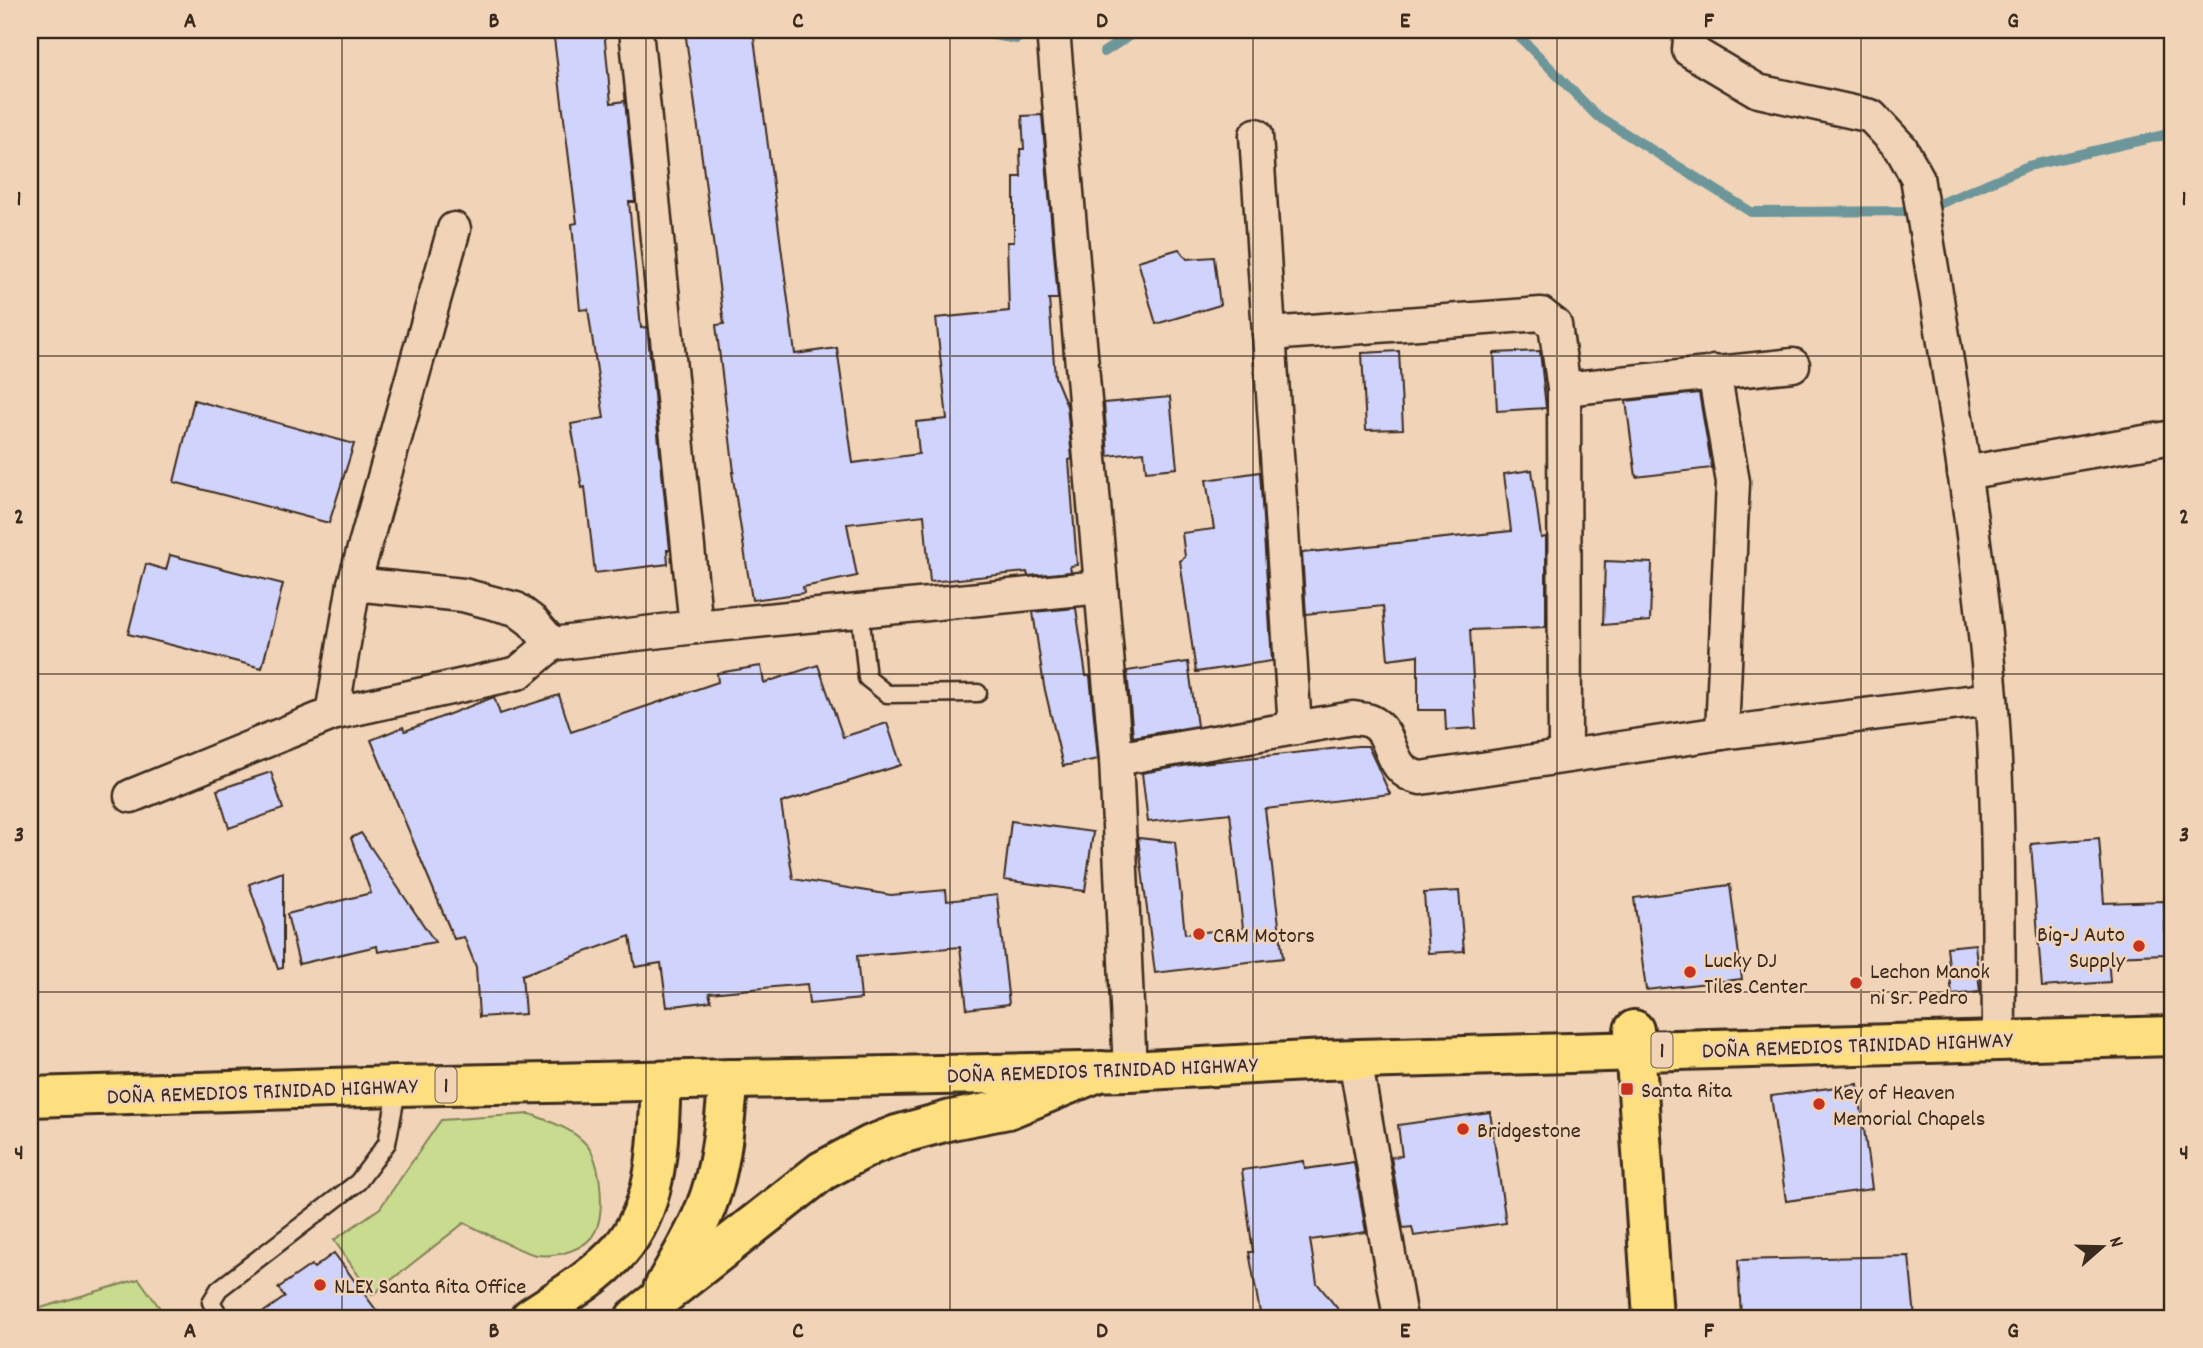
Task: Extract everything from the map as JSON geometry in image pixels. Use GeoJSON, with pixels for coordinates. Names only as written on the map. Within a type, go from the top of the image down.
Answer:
{"type":"FeatureCollection","features":[{"type":"Feature","properties":{"kind":"main road"},"geometry":{"type":"LineString","coordinates":[[1634,1030],[1653,1318]]}},
{"type":"Feature","properties":{"kind":"main road","name":"DOÑA REMEDIOS TRINIDAD HIGHWAY"},"geometry":{"type":"LineString","coordinates":[[30,1097],[398,1086],[1116,1071],[1355,1059],[2173,1036]]}},
{"type":"Feature","properties":{"kind":"main road"},"geometry":{"type":"LineString","coordinates":[[646,1309],[822,1171],[848,1157],[897,1135],[951,1120],[1008,1109],[1116,1071]]}},
{"type":"Feature","properties":{"kind":"main road"},"geometry":{"type":"LineString","coordinates":[[646,1309],[702,1216],[712,1189],[720,1157],[729,1079]]}},
{"type":"Feature","properties":{"kind":"main road"},"geometry":{"type":"LineString","coordinates":[[530,1318],[602,1268],[621,1249],[638,1223],[650,1191],[658,1144],[661,1082]]}},
{"type":"Feature","properties":{"kind":"street"},"geometry":{"type":"LineString","coordinates":[[636,30],[696,627]]}},
{"type":"Feature","properties":{"kind":"street"},"geometry":{"type":"LineString","coordinates":[[1053,30],[1116,759],[1116,1071]]}},
{"type":"Feature","properties":{"kind":"street"},"geometry":{"type":"LineString","coordinates":[[1691,30],[1689,50],[1758,91],[1871,116],[1901,148],[1917,177],[1978,566],[1991,699],[1997,838],[1999,1040]]}},
{"type":"Feature","properties":{"kind":"street"},"geometry":{"type":"LineString","coordinates":[[1256,135],[1295,728]]}},
{"type":"Feature","properties":{"kind":"street"},"geometry":{"type":"LineString","coordinates":[[332,714],[354,584],[454,229]]}},
{"type":"Feature","properties":{"kind":"street"},"geometry":{"type":"LineString","coordinates":[[1269,334],[1541,314],[1555,325],[1564,389],[1565,756]]}},
{"type":"Feature","properties":{"kind":"street"},"geometry":{"type":"LineString","coordinates":[[1564,389],[1793,365]]}},
{"type":"Feature","properties":{"kind":"street"},"geometry":{"type":"LineString","coordinates":[[1714,372],[1733,482],[1722,733]]}},
{"type":"Feature","properties":{"kind":"street"},"geometry":{"type":"LineString","coordinates":[[1964,473],[2173,437]]}},
{"type":"Feature","properties":{"kind":"street"},"geometry":{"type":"LineString","coordinates":[[354,584],[463,595],[516,609],[532,621],[552,644]]}},
{"type":"Feature","properties":{"kind":"street"},"geometry":{"type":"LineString","coordinates":[[131,796],[332,714],[518,673],[552,644],[1101,587]]}},
{"type":"Feature","properties":{"kind":"street"},"geometry":{"type":"LineString","coordinates":[[1116,759],[1353,718],[1370,721],[1382,730],[1397,764],[1408,775],[1421,778],[1722,733],[1991,699]]}},
{"type":"Feature","properties":{"kind":"street"},"geometry":{"type":"LineString","coordinates":[[1355,1059],[1400,1318]]}},
{"type":"Feature","properties":{"kind":"lane"},"geometry":{"type":"LineString","coordinates":[[860,611],[867,678],[887,694],[978,693]]}},
{"type":"Feature","properties":{"kind":"lane"},"geometry":{"type":"LineString","coordinates":[[222,1318],[211,1302],[219,1289],[358,1182],[387,1143],[398,1086]]}},
{"type":"Feature","properties":{"kind":"green space"},"geometry":{"type":"Polygon","coordinates":[[[530,1114],[573,1133],[592,1153],[600,1181],[601,1203],[598,1224],[591,1238],[570,1251],[538,1255],[464,1223],[372,1295],[334,1240],[380,1208],[441,1120],[530,1114]]]}},
{"type":"Feature","properties":{"kind":"green space"},"geometry":{"type":"Polygon","coordinates":[[[139,1279],[167,1318],[30,1318],[30,1311],[139,1279]]]}},
{"type":"Feature","properties":{"kind":"building"},"geometry":{"type":"Polygon","coordinates":[[[553,30],[604,30],[611,103],[625,101],[635,202],[629,202],[641,328],[647,327],[670,550],[667,550],[668,564],[595,573],[585,487],[582,488],[571,424],[604,418],[588,309],[580,310],[572,224],[577,223],[553,30]]]}},
{"type":"Feature","properties":{"kind":"building"},"geometry":{"type":"Polygon","coordinates":[[[685,30],[753,30],[795,354],[837,348],[853,463],[919,454],[916,422],[947,419],[936,318],[1009,311],[1007,242],[1014,242],[1014,177],[1021,177],[1020,149],[1024,149],[1022,116],[1042,115],[1058,299],[1049,299],[1055,377],[1067,406],[1072,459],[1069,460],[1077,565],[1070,566],[1071,572],[1028,576],[1027,572],[930,582],[924,515],[847,524],[857,576],[803,587],[804,593],[752,600],[732,472],[716,325],[724,324],[685,30]]]}},
{"type":"Feature","properties":{"kind":"building"},"geometry":{"type":"Polygon","coordinates":[[[1179,249],[1187,259],[1214,257],[1220,305],[1156,324],[1138,261],[1179,249]]]}},
{"type":"Feature","properties":{"kind":"building"},"geometry":{"type":"Polygon","coordinates":[[[1399,351],[1403,429],[1366,430],[1362,353],[1399,351]]]}},
{"type":"Feature","properties":{"kind":"building"},"geometry":{"type":"Polygon","coordinates":[[[1540,351],[1546,408],[1497,411],[1494,353],[1540,351]]]}},
{"type":"Feature","properties":{"kind":"building"},"geometry":{"type":"Polygon","coordinates":[[[1699,393],[1712,468],[1636,477],[1626,401],[1699,393]]]}},
{"type":"Feature","properties":{"kind":"building"},"geometry":{"type":"Polygon","coordinates":[[[1170,397],[1177,468],[1146,471],[1144,452],[1108,456],[1104,403],[1170,397]]]}},
{"type":"Feature","properties":{"kind":"building"},"geometry":{"type":"Polygon","coordinates":[[[194,400],[354,444],[329,523],[174,482],[194,400]]]}},
{"type":"Feature","properties":{"kind":"building"},"geometry":{"type":"Polygon","coordinates":[[[1532,470],[1541,538],[1546,537],[1546,627],[1470,630],[1476,728],[1446,730],[1445,710],[1418,710],[1418,655],[1388,659],[1383,606],[1306,614],[1302,553],[1511,531],[1504,474],[1532,470]]]}},
{"type":"Feature","properties":{"kind":"building"},"geometry":{"type":"Polygon","coordinates":[[[1260,472],[1272,661],[1196,672],[1180,561],[1185,557],[1182,533],[1214,529],[1206,480],[1260,472]]]}},
{"type":"Feature","properties":{"kind":"building"},"geometry":{"type":"Polygon","coordinates":[[[170,555],[283,584],[262,668],[128,634],[146,564],[166,570],[170,555]]]}},
{"type":"Feature","properties":{"kind":"building"},"geometry":{"type":"Polygon","coordinates":[[[1605,561],[1652,563],[1650,621],[1603,625],[1605,561]]]}},
{"type":"Feature","properties":{"kind":"building"},"geometry":{"type":"Polygon","coordinates":[[[1076,608],[1086,676],[1090,676],[1098,759],[1063,766],[1044,686],[1033,612],[1076,608]]]}},
{"type":"Feature","properties":{"kind":"building"},"geometry":{"type":"Polygon","coordinates":[[[1188,662],[1197,726],[1133,737],[1127,671],[1188,662]]]}},
{"type":"Feature","properties":{"kind":"building"},"geometry":{"type":"Polygon","coordinates":[[[818,665],[843,737],[887,723],[901,765],[781,803],[793,879],[891,895],[946,890],[947,901],[997,895],[1009,1004],[967,1009],[960,947],[857,956],[861,999],[809,1004],[807,984],[709,993],[711,1001],[667,1007],[661,963],[635,967],[630,936],[522,975],[525,1014],[479,1017],[476,967],[464,937],[454,939],[371,740],[403,727],[405,731],[494,697],[500,714],[559,695],[571,732],[718,682],[717,673],[761,666],[764,683],[818,665]]]}},
{"type":"Feature","properties":{"kind":"building"},"geometry":{"type":"Polygon","coordinates":[[[1368,746],[1390,794],[1265,809],[1283,958],[1155,973],[1138,838],[1175,842],[1185,934],[1243,928],[1230,813],[1148,822],[1142,773],[1201,763],[1368,746]]]}},
{"type":"Feature","properties":{"kind":"building"},"geometry":{"type":"Polygon","coordinates":[[[271,772],[283,809],[229,828],[217,790],[271,772]]]}},
{"type":"Feature","properties":{"kind":"building"},"geometry":{"type":"Polygon","coordinates":[[[1011,821],[1093,832],[1085,891],[1004,880],[1011,821]]]}},
{"type":"Feature","properties":{"kind":"building"},"geometry":{"type":"Polygon","coordinates":[[[361,833],[435,942],[378,952],[377,946],[299,964],[287,914],[371,893],[351,838],[361,833]]]}},
{"type":"Feature","properties":{"kind":"building"},"geometry":{"type":"Polygon","coordinates":[[[2099,838],[2104,903],[2164,901],[2166,954],[2108,956],[2110,982],[2042,987],[2031,844],[2099,838]]]}},
{"type":"Feature","properties":{"kind":"building"},"geometry":{"type":"Polygon","coordinates":[[[283,872],[283,968],[278,969],[249,884],[283,872]]]}},
{"type":"Feature","properties":{"kind":"building"},"geometry":{"type":"Polygon","coordinates":[[[1730,885],[1742,979],[1646,990],[1634,898],[1730,885]]]}},
{"type":"Feature","properties":{"kind":"building"},"geometry":{"type":"Polygon","coordinates":[[[1459,891],[1464,951],[1428,953],[1424,893],[1459,891]]]}},
{"type":"Feature","properties":{"kind":"building"},"geometry":{"type":"Polygon","coordinates":[[[1975,944],[1980,992],[1952,995],[1947,947],[1975,944]]]}},
{"type":"Feature","properties":{"kind":"building"},"geometry":{"type":"Polygon","coordinates":[[[1858,1084],[1872,1189],[1786,1201],[1771,1096],[1858,1084]]]}},
{"type":"Feature","properties":{"kind":"building"},"geometry":{"type":"Polygon","coordinates":[[[1490,1112],[1506,1223],[1414,1236],[1412,1227],[1403,1228],[1391,1157],[1402,1156],[1398,1125],[1490,1112]]]}},
{"type":"Feature","properties":{"kind":"building"},"geometry":{"type":"Polygon","coordinates":[[[1304,1161],[1305,1169],[1354,1162],[1366,1232],[1310,1240],[1317,1283],[1345,1318],[1261,1318],[1249,1252],[1253,1252],[1242,1170],[1304,1161]]]}},
{"type":"Feature","properties":{"kind":"building","name":"NLEX Santa Rita Office"},"geometry":{"type":"Polygon","coordinates":[[[334,1253],[382,1318],[255,1318],[285,1297],[278,1288],[311,1265],[314,1268],[334,1253]]]}},
{"type":"Feature","properties":{"kind":"building"},"geometry":{"type":"Polygon","coordinates":[[[1909,1256],[1915,1318],[1741,1318],[1738,1260],[1909,1256]]]}},
{"type":"Feature","properties":{"kind":"waterway"},"geometry":{"type":"LineString","coordinates":[[964,30],[1017,39]]}},
{"type":"Feature","properties":{"kind":"waterway"},"geometry":{"type":"LineString","coordinates":[[1104,52],[1138,30]]}},
{"type":"Feature","properties":{"kind":"waterway"},"geometry":{"type":"LineString","coordinates":[[1513,30],[1596,115],[1751,212],[1923,211],[2028,166],[2173,133]]}},
{"type":"Feature","properties":{"kind":"place","name":"CRM Motors"},"geometry":{"type":"Point","coordinates":[1199,934]}},
{"type":"Feature","properties":{"kind":"place","name":"Big-J Auto Supply"},"geometry":{"type":"Point","coordinates":[2139,946]}},
{"type":"Feature","properties":{"kind":"place","name":"Lucky DJ Tiles Center"},"geometry":{"type":"Point","coordinates":[1690,972]}},
{"type":"Feature","properties":{"kind":"place","name":"Lechon Manok ni Sr. Pedro"},"geometry":{"type":"Point","coordinates":[1856,983]}},
{"type":"Feature","properties":{"kind":"place","name":"Santa Rita"},"geometry":{"type":"Point","coordinates":[1627,1089]}},
{"type":"Feature","properties":{"kind":"place","name":"Key of Heaven Memorial Chapels"},"geometry":{"type":"Point","coordinates":[1819,1104]}},
{"type":"Feature","properties":{"kind":"place","name":"Bridgestone"},"geometry":{"type":"Point","coordinates":[1463,1129]}},
{"type":"Feature","properties":{"kind":"place","name":"NLEX Santa Rita Office"},"geometry":{"type":"Point","coordinates":[320,1285]}}]}
